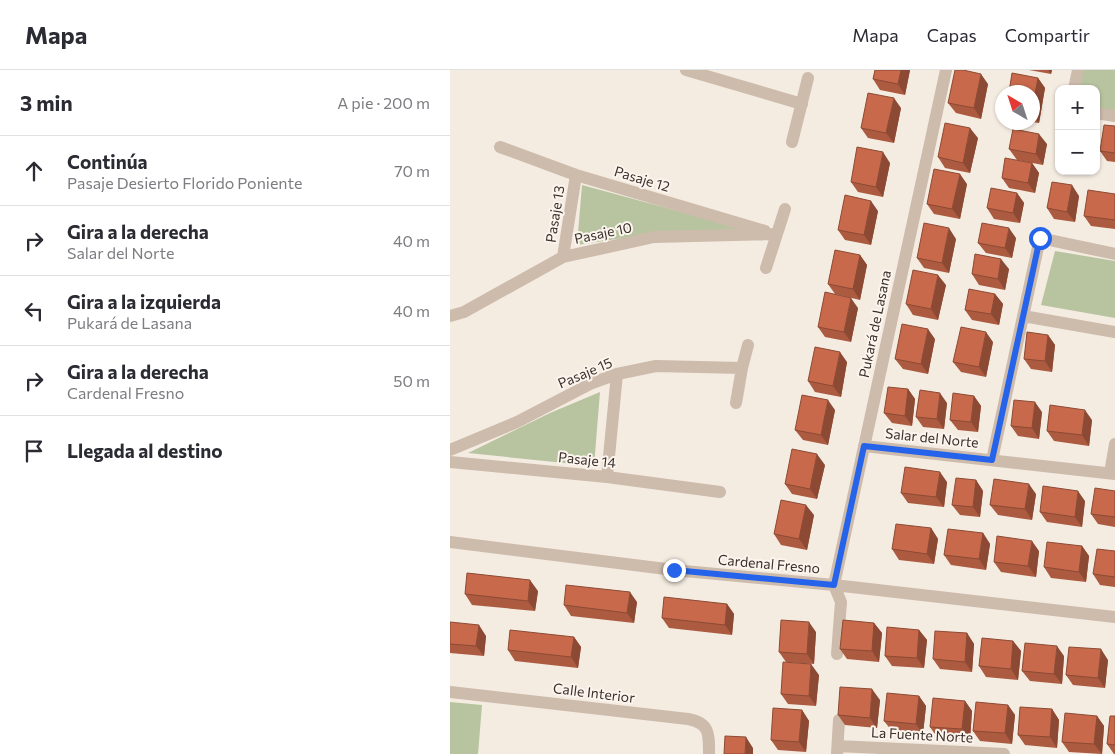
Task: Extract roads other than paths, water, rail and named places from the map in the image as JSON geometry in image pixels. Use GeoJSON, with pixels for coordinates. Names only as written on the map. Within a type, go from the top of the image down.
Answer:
{"type":"FeatureCollection","features":[{"type":"Feature","properties":{"kind":"street"},"geometry":{"type":"LineString","coordinates":[[686,70],[802,104]]}},
{"type":"Feature","properties":{"kind":"street","name":"Pukará de Lasana"},"geometry":{"type":"LineString","coordinates":[[834,585],[946,70]]}},
{"type":"Feature","properties":{"kind":"street"},"geometry":{"type":"LineString","coordinates":[[1075,85],[1078,70]]}},
{"type":"Feature","properties":{"kind":"street"},"geometry":{"type":"LineString","coordinates":[[792,142],[808,78]]}},
{"type":"Feature","properties":{"kind":"street"},"geometry":{"type":"LineString","coordinates":[[1100,114],[1115,116]]}},
{"type":"Feature","properties":{"kind":"street","name":"Pasaje 12"},"geometry":{"type":"LineString","coordinates":[[500,147],[576,175],[777,234]]}},
{"type":"Feature","properties":{"kind":"street","name":"Pasaje 13"},"geometry":{"type":"LineString","coordinates":[[563,257],[576,175]]}},
{"type":"Feature","properties":{"kind":"street"},"geometry":{"type":"LineString","coordinates":[[766,268],[785,209]]}},
{"type":"Feature","properties":{"kind":"street","name":"Pasaje 10"},"geometry":{"type":"LineString","coordinates":[[450,316],[464,312],[563,257],[654,237],[777,234]]}},
{"type":"Feature","properties":{"kind":"street"},"geometry":{"type":"LineString","coordinates":[[992,460],[1040,238],[1115,254]]}},
{"type":"Feature","properties":{"kind":"street"},"geometry":{"type":"LineString","coordinates":[[1023,316],[1115,332]]}},
{"type":"Feature","properties":{"kind":"street"},"geometry":{"type":"LineString","coordinates":[[736,404],[748,345]]}},
{"type":"Feature","properties":{"kind":"street","name":"Pasaje 15"},"geometry":{"type":"LineString","coordinates":[[450,450],[517,422],[592,383],[616,374],[656,366],[742,368]]}},
{"type":"Feature","properties":{"kind":"street"},"geometry":{"type":"LineString","coordinates":[[607,477],[616,374]]}},
{"type":"Feature","properties":{"kind":"street"},"geometry":{"type":"LineString","coordinates":[[1113,474],[1115,444]]}},
{"type":"Feature","properties":{"kind":"street","name":"Salar del Norte"},"geometry":{"type":"LineString","coordinates":[[864,446],[1113,474]]}},
{"type":"Feature","properties":{"kind":"street","name":"Pasaje 14"},"geometry":{"type":"LineString","coordinates":[[450,462],[607,477],[720,492]]}},
{"type":"Feature","properties":{"kind":"street","name":"Cardenal Fresno"},"geometry":{"type":"LineString","coordinates":[[450,542],[674,570],[834,585],[1115,617]]}},
{"type":"Feature","properties":{"kind":"street"},"geometry":{"type":"LineString","coordinates":[[834,585],[841,602],[837,654]]}},
{"type":"Feature","properties":{"kind":"street","name":"Calle Interior"},"geometry":{"type":"LineString","coordinates":[[450,692],[697,720],[707,731],[709,754]]}},
{"type":"Feature","properties":{"kind":"street"},"geometry":{"type":"LineString","coordinates":[[837,750],[839,720]]}},
{"type":"Feature","properties":{"kind":"street","name":"La Fuente Norte"},"geometry":{"type":"LineString","coordinates":[[837,750],[1004,754]]}}]}
